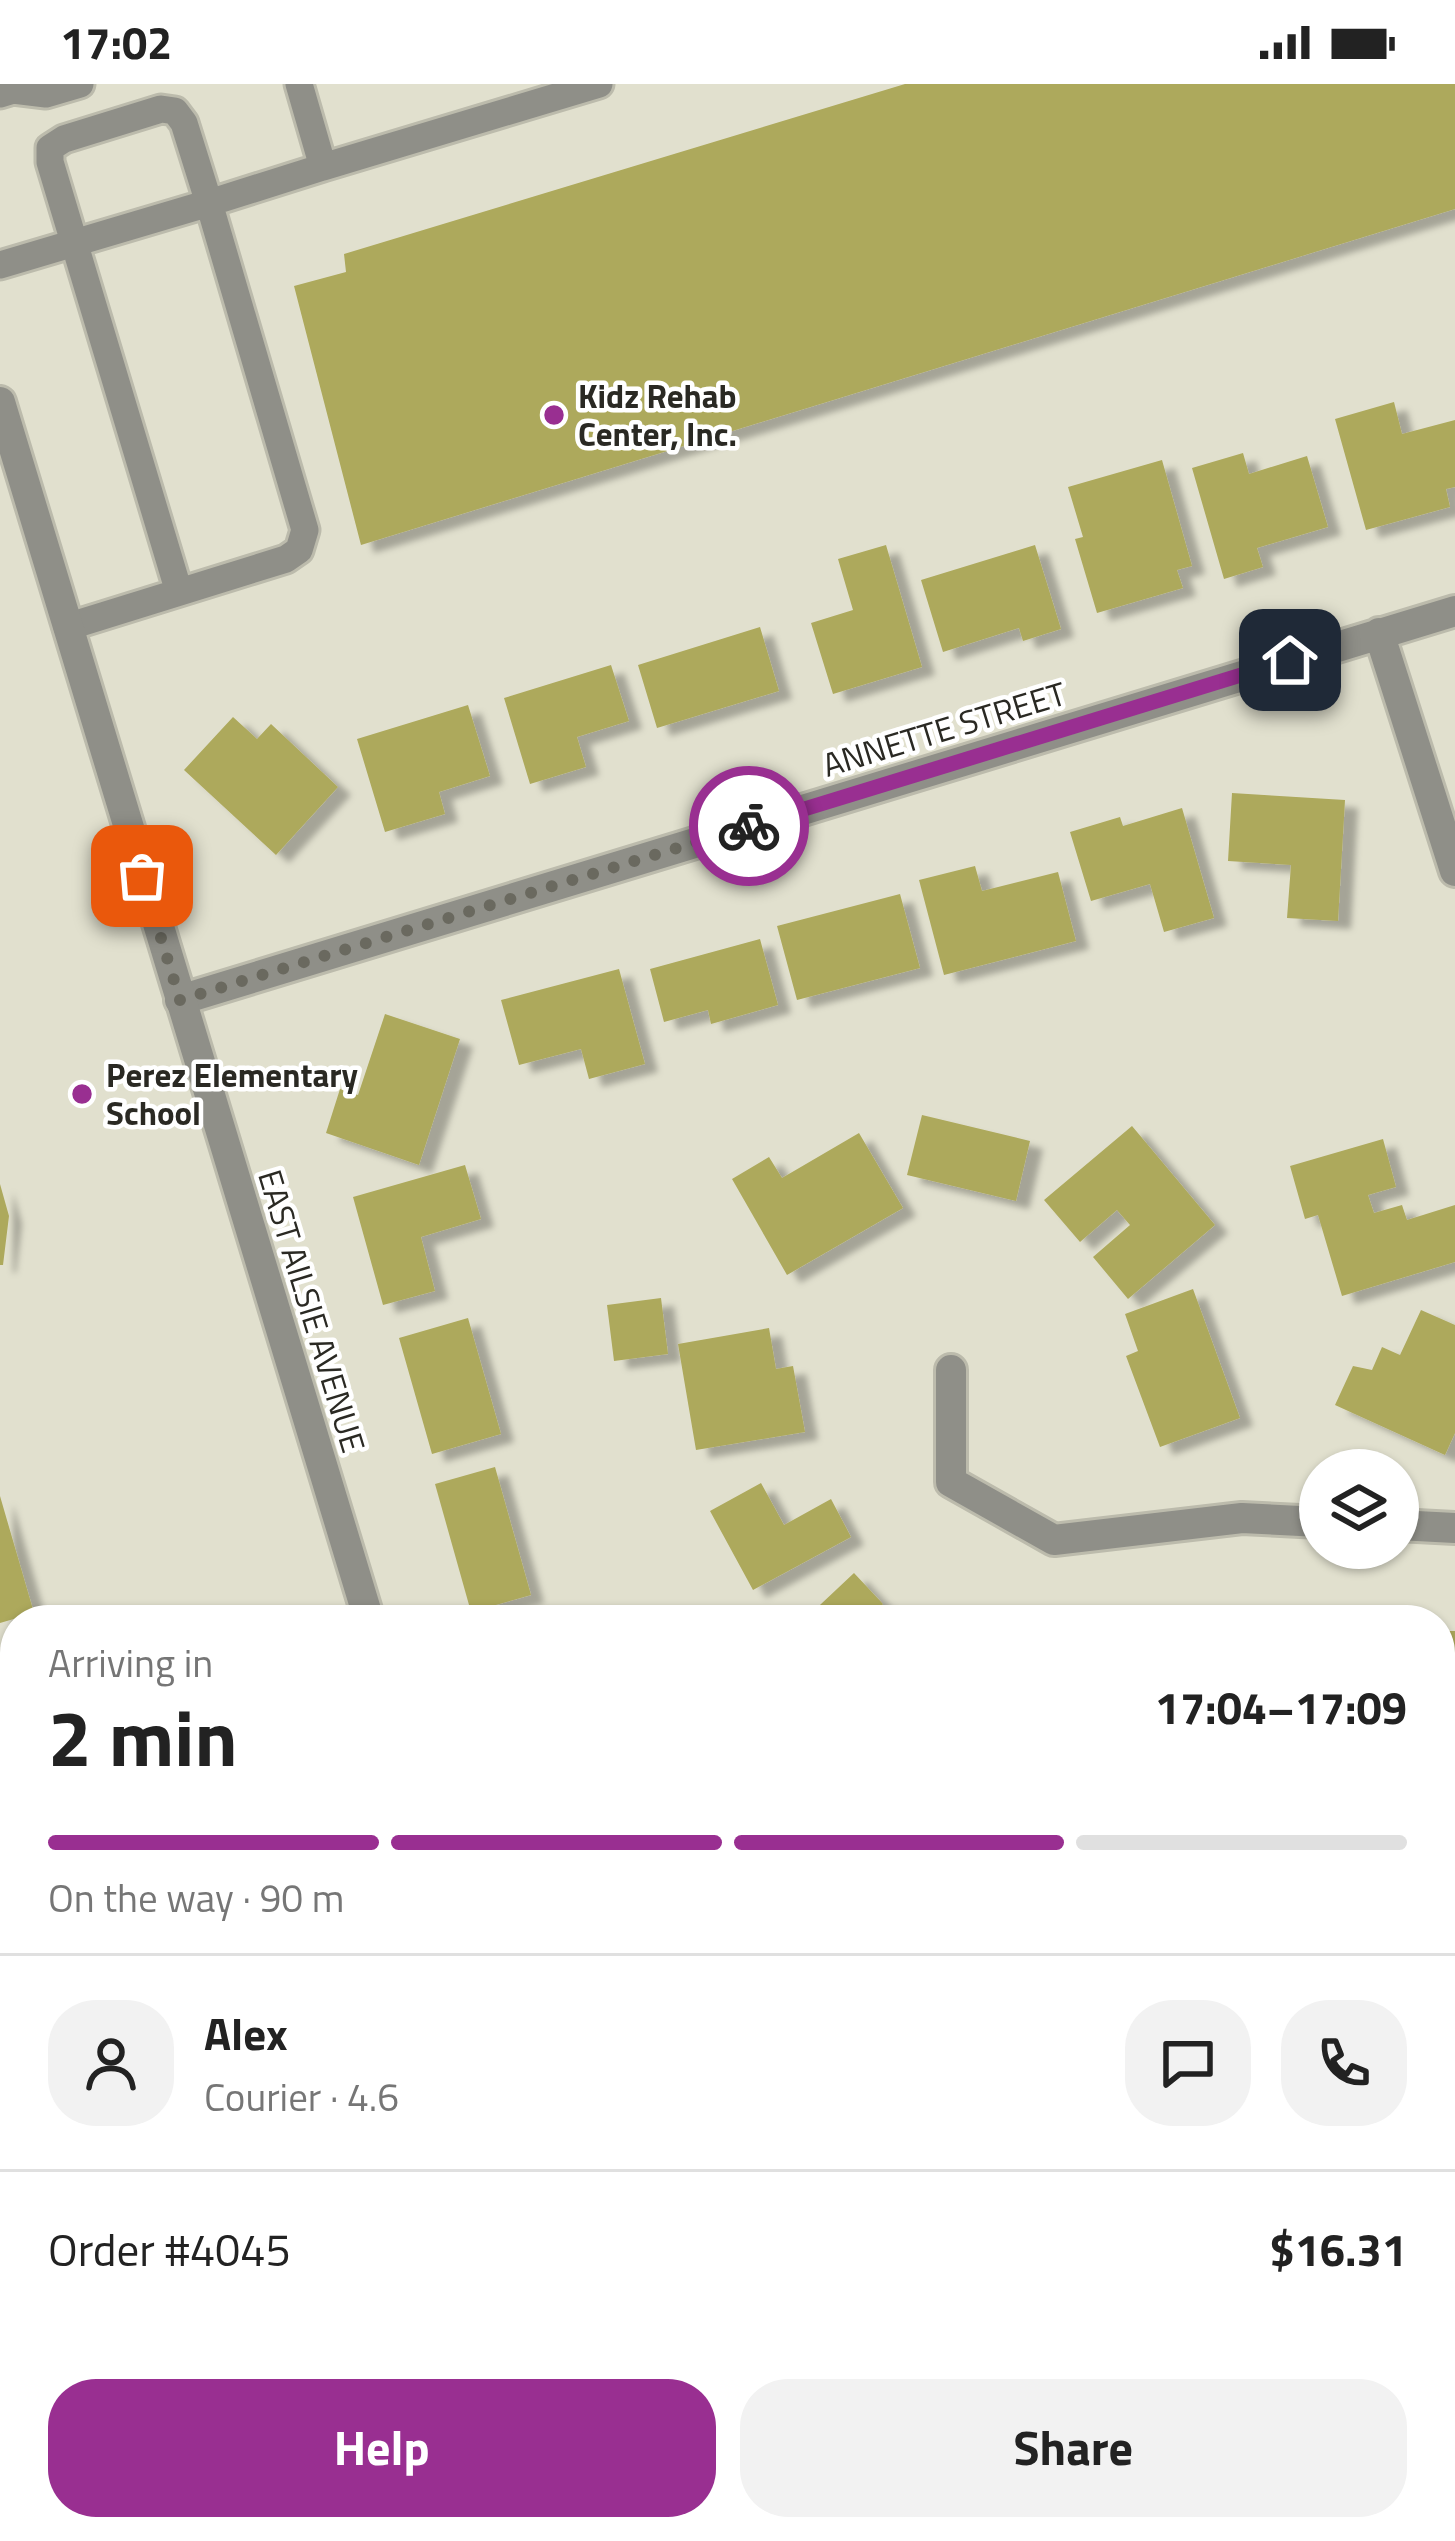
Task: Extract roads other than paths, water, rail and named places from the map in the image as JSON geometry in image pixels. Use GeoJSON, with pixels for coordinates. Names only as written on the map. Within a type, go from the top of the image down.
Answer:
{"type":"FeatureCollection","features":[{"type":"Feature","properties":{"kind":"street","name":"EAST AILSIE AVENUE"},"geometry":{"type":"LineString","coordinates":[[0,402],[363,1605]]}},
{"type":"Feature","properties":{"kind":"street","name":"ANNETTE STREET"},"geometry":{"type":"LineString","coordinates":[[180,1000],[1455,611]]}},
{"type":"Feature","properties":{"kind":"street"},"geometry":{"type":"LineString","coordinates":[[1379,633],[1455,871]]}},
{"type":"Feature","properties":{"kind":"street"},"geometry":{"type":"LineString","coordinates":[[951,1370],[951,1482],[1054,1540],[1242,1518],[1299,1521]]}},
{"type":"Feature","properties":{"kind":"street"},"geometry":{"type":"LineString","coordinates":[[1419,1527],[1455,1528]]}},
{"type":"Feature","properties":{"kind":"lane"},"geometry":{"type":"LineString","coordinates":[[0,94],[13,90],[46,94],[80,84]]}},
{"type":"Feature","properties":{"kind":"lane"},"geometry":{"type":"LineString","coordinates":[[298,84],[323,167]]}},
{"type":"Feature","properties":{"kind":"lane"},"geometry":{"type":"LineString","coordinates":[[0,266],[599,84]]}},
{"type":"Feature","properties":{"kind":"lane"},"geometry":{"type":"LineString","coordinates":[[68,627],[286,559],[298,550],[305,530],[184,122],[175,111],[161,109],[64,139],[50,148],[50,162],[179,592]]}},
{"type":"Feature","properties":{"kind":"place","name":"Kidz Rehab Center, Inc."},"geometry":{"type":"Point","coordinates":[554,415]}},
{"type":"Feature","properties":{"kind":"place","name":"Perez Elementary School"},"geometry":{"type":"Point","coordinates":[82,1094]}}]}
